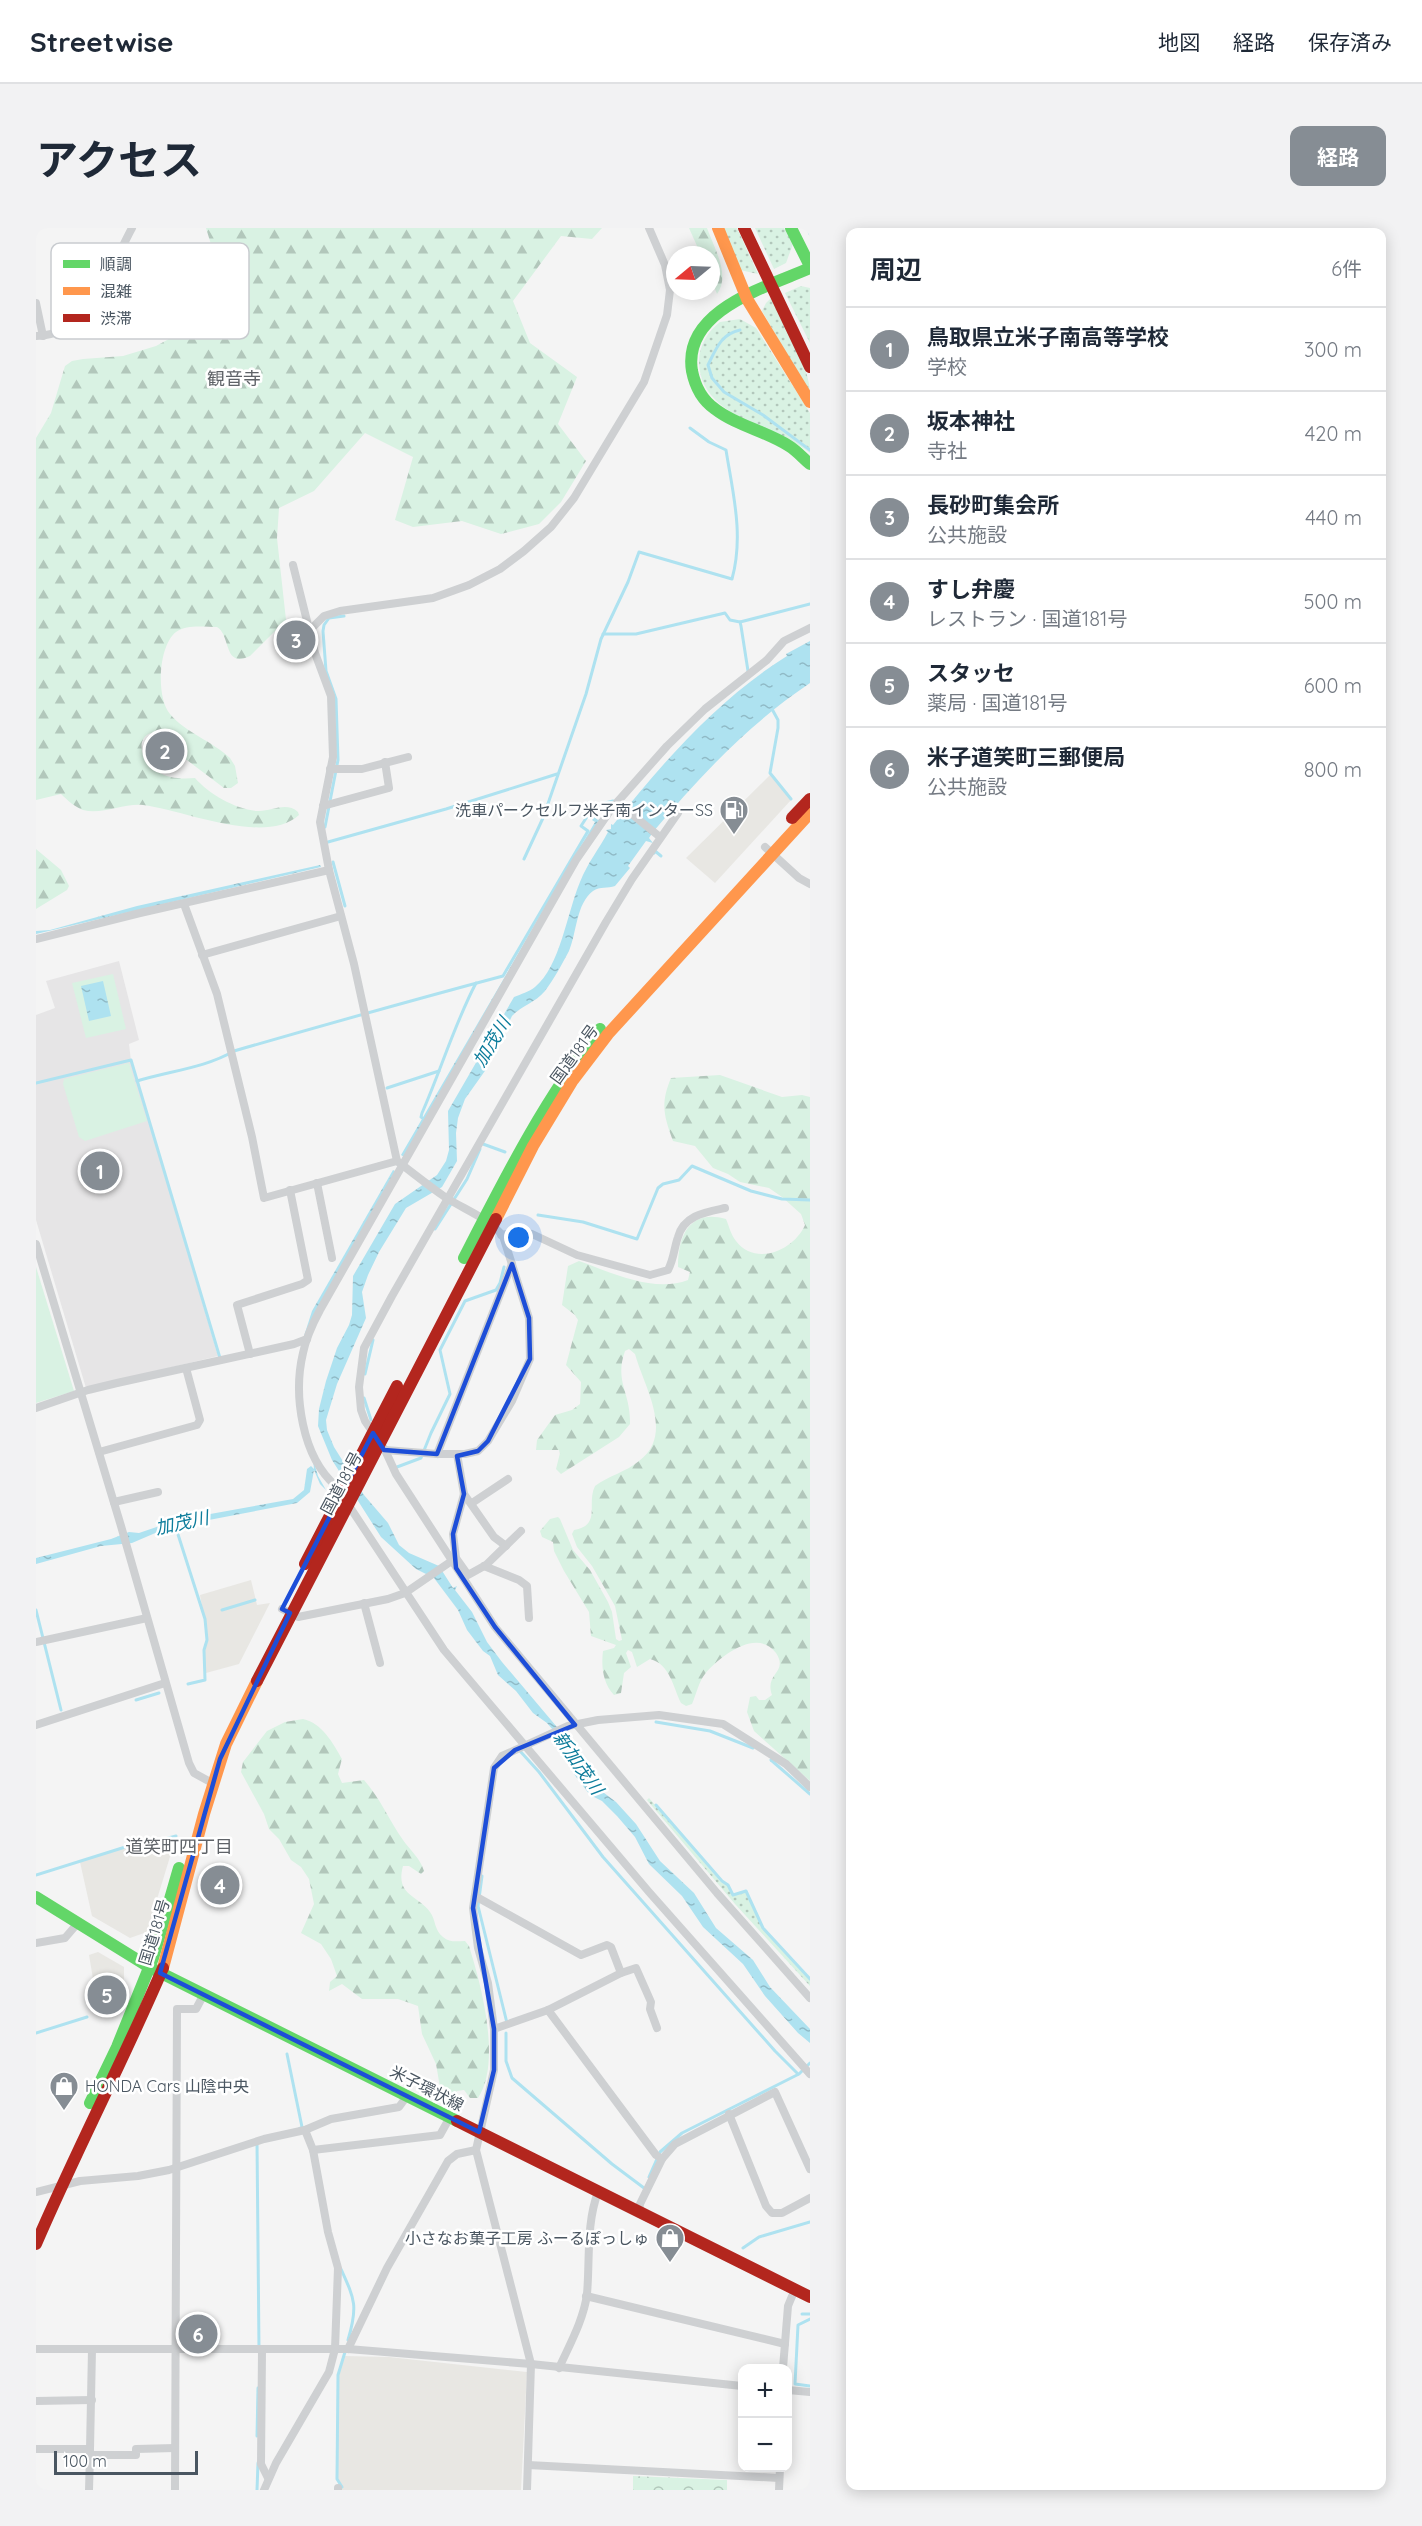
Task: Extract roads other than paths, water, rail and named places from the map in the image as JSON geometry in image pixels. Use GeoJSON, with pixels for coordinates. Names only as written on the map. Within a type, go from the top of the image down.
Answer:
{"type":"FeatureCollection","features":[{"type":"Feature","properties":{"kind":"main road"},"geometry":{"type":"LineString","coordinates":[[718,228],[747,299],[810,402]]}},
{"type":"Feature","properties":{"kind":"main road"},"geometry":{"type":"LineString","coordinates":[[744,228],[766,270]]}},
{"type":"Feature","properties":{"kind":"main road"},"geometry":{"type":"LineString","coordinates":[[749,228],[810,367]]}},
{"type":"Feature","properties":{"kind":"main road"},"geometry":{"type":"LineString","coordinates":[[790,228],[810,267],[708,320],[697,335],[691,349],[690,361],[696,386],[704,400],[723,415],[790,447],[810,464]]}},
{"type":"Feature","properties":{"kind":"main road"},"geometry":{"type":"LineString","coordinates":[[777,294],[810,356]]}},
{"type":"Feature","properties":{"kind":"main road","name":"国道181号"},"geometry":{"type":"LineString","coordinates":[[769,850],[810,799]]}},
{"type":"Feature","properties":{"kind":"main road","name":"国道181号"},"geometry":{"type":"LineString","coordinates":[[36,2244],[57,2187],[117,2047],[154,1970],[229,1719],[345,1496],[379,1441],[492,1226],[529,1132],[578,1055],[615,1011],[769,850],[810,813]]}},
{"type":"Feature","properties":{"kind":"main road","name":"米子環状線"},"geometry":{"type":"LineString","coordinates":[[36,1897],[154,1970],[810,2297]]}},
{"type":"Feature","properties":{"kind":"main road","name":"国道181号"},"geometry":{"type":"LineString","coordinates":[[36,2224],[57,2187]]}},
{"type":"Feature","properties":{"kind":"street"},"geometry":{"type":"LineString","coordinates":[[125,243],[132,228]]}},
{"type":"Feature","properties":{"kind":"street"},"geometry":{"type":"LineString","coordinates":[[310,630],[324,616],[433,598],[470,585],[500,569],[524,552],[551,527],[574,498],[644,382],[667,315],[670,290],[665,265],[649,228]]}},
{"type":"Feature","properties":{"kind":"street"},"geometry":{"type":"LineString","coordinates":[[36,303],[39,336]]}},
{"type":"Feature","properties":{"kind":"street"},"geometry":{"type":"LineString","coordinates":[[293,566],[315,653],[331,696],[333,758],[320,822],[329,870],[354,964],[401,1165],[446,1198],[492,1226],[531,1234],[577,1255],[650,1275],[668,1270],[684,1223],[703,1213],[725,1208]]}},
{"type":"Feature","properties":{"kind":"street"},"geometry":{"type":"LineString","coordinates":[[810,628],[784,642],[767,660],[705,709],[667,746],[620,805],[597,828],[576,860],[325,1300],[307,1339],[301,1367],[301,1403],[305,1425],[313,1453],[324,1476],[345,1496],[444,1650],[527,1744],[649,1892],[810,2074]]}},
{"type":"Feature","properties":{"kind":"street"},"geometry":{"type":"LineString","coordinates":[[330,769],[362,769],[408,758]]}},
{"type":"Feature","properties":{"kind":"street"},"geometry":{"type":"LineString","coordinates":[[323,806],[389,788],[385,762]]}},
{"type":"Feature","properties":{"kind":"street"},"geometry":{"type":"LineString","coordinates":[[620,805],[657,834]]}},
{"type":"Feature","properties":{"kind":"street"},"geometry":{"type":"LineString","coordinates":[[678,813],[657,834],[446,1198],[364,1348],[360,1398],[365,1421],[379,1441],[396,1474],[495,1627],[572,1725],[810,1998]]}},
{"type":"Feature","properties":{"kind":"street"},"geometry":{"type":"LineString","coordinates":[[769,850],[799,878],[810,884]]}},
{"type":"Feature","properties":{"kind":"street"},"geometry":{"type":"LineString","coordinates":[[36,939],[329,870]]}},
{"type":"Feature","properties":{"kind":"street"},"geometry":{"type":"LineString","coordinates":[[184,904],[217,994],[252,1137],[264,1198],[316,1183],[401,1165]]}},
{"type":"Feature","properties":{"kind":"street"},"geometry":{"type":"LineString","coordinates":[[202,955],[341,916]]}},
{"type":"Feature","properties":{"kind":"street"},"geometry":{"type":"LineString","coordinates":[[316,1183],[332,1258]]}},
{"type":"Feature","properties":{"kind":"street"},"geometry":{"type":"LineString","coordinates":[[250,1354],[237,1305],[308,1280],[290,1190]]}},
{"type":"Feature","properties":{"kind":"street"},"geometry":{"type":"LineString","coordinates":[[379,1441],[437,1454],[478,1451],[488,1441],[512,1401],[529,1365],[529,1318],[512,1264],[492,1226]]}},
{"type":"Feature","properties":{"kind":"street"},"geometry":{"type":"LineString","coordinates":[[36,1244],[192,1770],[210,1782]]}},
{"type":"Feature","properties":{"kind":"street"},"geometry":{"type":"LineString","coordinates":[[437,1454],[512,1264]]}},
{"type":"Feature","properties":{"kind":"street"},"geometry":{"type":"LineString","coordinates":[[36,1408],[82,1393],[294,1344],[307,1339]]}},
{"type":"Feature","properties":{"kind":"street"},"geometry":{"type":"LineString","coordinates":[[99,1452],[197,1425],[200,1420],[186,1368]]}},
{"type":"Feature","properties":{"kind":"street"},"geometry":{"type":"LineString","coordinates":[[452,1561],[453,1534],[464,1494],[457,1454]]}},
{"type":"Feature","properties":{"kind":"street"},"geometry":{"type":"LineString","coordinates":[[472,1503],[508,1479]]}},
{"type":"Feature","properties":{"kind":"street"},"geometry":{"type":"LineString","coordinates":[[114,1502],[158,1492]]}},
{"type":"Feature","properties":{"kind":"street"},"geometry":{"type":"LineString","coordinates":[[464,1494],[494,1537],[506,1546]]}},
{"type":"Feature","properties":{"kind":"street"},"geometry":{"type":"LineString","coordinates":[[452,1561],[468,1575],[484,1566],[521,1531]]}},
{"type":"Feature","properties":{"kind":"street"},"geometry":{"type":"LineString","coordinates":[[286,1611],[298,1617],[364,1603],[406,1591],[452,1561]]}},
{"type":"Feature","properties":{"kind":"street"},"geometry":{"type":"LineString","coordinates":[[484,1566],[519,1580],[526,1586],[529,1618]]}},
{"type":"Feature","properties":{"kind":"street"},"geometry":{"type":"LineString","coordinates":[[364,1603],[380,1663]]}},
{"type":"Feature","properties":{"kind":"street"},"geometry":{"type":"LineString","coordinates":[[36,1642],[147,1618]]}},
{"type":"Feature","properties":{"kind":"street"},"geometry":{"type":"LineString","coordinates":[[36,1725],[165,1683]]}},
{"type":"Feature","properties":{"kind":"street"},"geometry":{"type":"LineString","coordinates":[[527,2490],[531,2364],[476,2150],[494,2070],[494,2029],[488,1983],[476,1937],[475,1896],[494,1768],[502,1756],[572,1725],[598,1720],[659,1715],[723,1724],[777,1758],[810,1787]]}},
{"type":"Feature","properties":{"kind":"street"},"geometry":{"type":"LineString","coordinates":[[475,1896],[580,1955],[606,1945],[611,1947],[621,1973]]}},
{"type":"Feature","properties":{"kind":"street"},"geometry":{"type":"LineString","coordinates":[[36,1943],[63,1939],[77,1924]]}},
{"type":"Feature","properties":{"kind":"street"},"geometry":{"type":"LineString","coordinates":[[494,2029],[548,2010],[621,1973],[636,1968],[651,2002],[650,2009],[657,2028]]}},
{"type":"Feature","properties":{"kind":"street"},"geometry":{"type":"LineString","coordinates":[[175,2490],[177,2009],[195,2009],[204,1994]]}},
{"type":"Feature","properties":{"kind":"street"},"geometry":{"type":"LineString","coordinates":[[548,2010],[656,2155],[662,2159]]}},
{"type":"Feature","properties":{"kind":"street"},"geometry":{"type":"LineString","coordinates":[[639,2212],[640,2204],[662,2159],[675,2144],[774,2092],[810,2169]]}},
{"type":"Feature","properties":{"kind":"street"},"geometry":{"type":"LineString","coordinates":[[36,2192],[87,2180],[138,2176],[176,2167],[264,2139],[305,2130],[347,2115],[399,2107],[407,2096]]}},
{"type":"Feature","properties":{"kind":"street"},"geometry":{"type":"LineString","coordinates":[[729,2114],[766,2206],[772,2213],[782,2213],[810,2198]]}},
{"type":"Feature","properties":{"kind":"street"},"geometry":{"type":"LineString","coordinates":[[313,2150],[440,2135],[450,2117]]}},
{"type":"Feature","properties":{"kind":"street"},"geometry":{"type":"LineString","coordinates":[[264,2490],[268,2478],[329,2372],[335,2349],[338,2268],[328,2232],[313,2150],[305,2130]]}},
{"type":"Feature","properties":{"kind":"street"},"geometry":{"type":"LineString","coordinates":[[348,2349],[387,2268],[448,2161],[457,2154],[476,2150]]}},
{"type":"Feature","properties":{"kind":"street"},"geometry":{"type":"LineString","coordinates":[[558,2368],[571,2343],[586,2296],[591,2216],[597,2192]]}},
{"type":"Feature","properties":{"kind":"street"},"geometry":{"type":"LineString","coordinates":[[783,2364],[788,2306],[795,2289]]}},
{"type":"Feature","properties":{"kind":"street"},"geometry":{"type":"LineString","coordinates":[[586,2296],[785,2344]]}},
{"type":"Feature","properties":{"kind":"street"},"geometry":{"type":"LineString","coordinates":[[36,2349],[348,2349],[531,2364],[738,2386]]}},
{"type":"Feature","properties":{"kind":"street"},"geometry":{"type":"LineString","coordinates":[[89,2490],[92,2349]]}},
{"type":"Feature","properties":{"kind":"street"},"geometry":{"type":"LineString","coordinates":[[261,2350],[261,2464],[268,2478]]}},
{"type":"Feature","properties":{"kind":"street"},"geometry":{"type":"LineString","coordinates":[[792,2391],[810,2392]]}},
{"type":"Feature","properties":{"kind":"street"},"geometry":{"type":"LineString","coordinates":[[36,2401],[92,2400]]}},
{"type":"Feature","properties":{"kind":"street"},"geometry":{"type":"LineString","coordinates":[[36,2449],[136,2455],[136,2449],[175,2448]]}},
{"type":"Feature","properties":{"kind":"street"},"geometry":{"type":"LineString","coordinates":[[528,2465],[779,2478]]}},
{"type":"Feature","properties":{"kind":"street"},"geometry":{"type":"LineString","coordinates":[[779,2490],[780,2472]]}},
{"type":"Feature","properties":{"kind":"water"},"geometry":{"type":"Polygon","coordinates":[[[810,641],[810,683],[746,733],[707,771],[653,832],[649,838],[653,843],[646,841],[628,866],[630,868],[615,886],[596,889],[587,897],[580,911],[572,944],[552,982],[541,995],[512,1016],[487,1068],[465,1099],[458,1118],[456,1133],[457,1161],[442,1187],[406,1208],[368,1275],[362,1292],[366,1318],[337,1384],[326,1420],[327,1430],[334,1447],[364,1495],[388,1523],[399,1545],[409,1553],[439,1566],[453,1588],[457,1586],[455,1590],[472,1612],[487,1642],[578,1752],[591,1771],[595,1786],[616,1802],[636,1824],[660,1861],[694,1893],[716,1928],[753,1960],[770,1987],[810,2029],[810,2043],[765,1996],[743,1964],[703,1927],[682,1896],[649,1864],[635,1837],[617,1816],[602,1801],[590,1795],[574,1774],[571,1751],[547,1723],[533,1713],[516,1691],[498,1675],[490,1656],[483,1651],[467,1630],[458,1610],[434,1578],[416,1569],[381,1537],[332,1460],[318,1426],[319,1409],[326,1381],[337,1348],[352,1315],[353,1276],[395,1204],[437,1175],[446,1161],[449,1150],[448,1111],[514,997],[535,987],[551,967],[580,882],[608,832],[606,830],[611,829],[611,824],[613,825],[672,755],[715,712],[762,673],[787,656],[786,654],[810,641]]]}},
{"type":"Feature","properties":{"kind":"water"},"geometry":{"type":"Polygon","coordinates":[[[594,817],[598,820],[601,818],[404,1157],[401,1155],[595,822],[592,820],[594,817]]]}},
{"type":"Feature","properties":{"kind":"water"},"geometry":{"type":"Polygon","coordinates":[[[320,865],[321,867],[36,934],[36,931],[50,930],[137,906],[320,865]]]}},
{"type":"Feature","properties":{"kind":"water"},"geometry":{"type":"Polygon","coordinates":[[[103,981],[111,1016],[89,1021],[81,986],[103,981]]]}},
{"type":"Feature","properties":{"kind":"water"},"geometry":{"type":"Polygon","coordinates":[[[393,1170],[395,1171],[304,1336],[312,1311],[393,1170]]]}},
{"type":"Feature","properties":{"kind":"water","name":"加茂川"},"geometry":{"type":"Polygon","coordinates":[[[313,1459],[318,1476],[326,1490],[320,1484],[314,1470],[310,1492],[297,1503],[167,1528],[132,1543],[101,1546],[36,1564],[36,1558],[111,1539],[129,1532],[139,1533],[177,1520],[293,1499],[304,1490],[307,1469],[311,1466],[314,1469],[313,1459]]]}},
{"type":"Feature","properties":{"kind":"waterway"},"geometry":{"type":"LineString","coordinates":[[808,228],[810,234]]}},
{"type":"Feature","properties":{"kind":"waterway"},"geometry":{"type":"LineString","coordinates":[[740,330],[728,335],[717,348],[708,365],[712,378],[724,392],[763,415],[810,450]]}},
{"type":"Feature","properties":{"kind":"waterway"},"geometry":{"type":"LineString","coordinates":[[524,859],[543,818],[586,694],[601,639],[628,582],[639,552],[732,579],[737,530],[726,450],[709,442],[690,428]]}},
{"type":"Feature","properties":{"kind":"waterway"},"geometry":{"type":"LineString","coordinates":[[740,622],[810,604]]}},
{"type":"Feature","properties":{"kind":"waterway"},"geometry":{"type":"LineString","coordinates":[[603,634],[636,634],[725,613],[730,620],[740,622],[748,671]]}},
{"type":"Feature","properties":{"kind":"waterway"},"geometry":{"type":"LineString","coordinates":[[325,827],[338,760],[336,699],[326,671],[323,631],[329,618],[344,616]]}},
{"type":"Feature","properties":{"kind":"waterway"},"geometry":{"type":"LineString","coordinates":[[772,709],[778,720],[778,728],[770,773],[791,799]]}},
{"type":"Feature","properties":{"kind":"waterway"},"geometry":{"type":"LineString","coordinates":[[328,842],[446,809],[557,774]]}},
{"type":"Feature","properties":{"kind":"waterway"},"geometry":{"type":"LineString","coordinates":[[137,1081],[199,1065],[268,1041],[503,976],[588,831],[581,826],[594,806],[613,801]]}},
{"type":"Feature","properties":{"kind":"waterway"},"geometry":{"type":"LineString","coordinates":[[654,853],[655,851],[661,856]]}},
{"type":"Feature","properties":{"kind":"waterway"},"geometry":{"type":"LineString","coordinates":[[333,862],[345,906]]}},
{"type":"Feature","properties":{"kind":"waterway"},"geometry":{"type":"LineString","coordinates":[[424,1119],[421,1117],[422,1113],[476,983]]}},
{"type":"Feature","properties":{"kind":"waterway"},"geometry":{"type":"LineString","coordinates":[[36,1083],[131,1060],[220,1358]]}},
{"type":"Feature","properties":{"kind":"waterway"},"geometry":{"type":"LineString","coordinates":[[387,1088],[439,1071]]}},
{"type":"Feature","properties":{"kind":"waterway"},"geometry":{"type":"LineString","coordinates":[[483,1144],[505,1152]]}},
{"type":"Feature","properties":{"kind":"waterway"},"geometry":{"type":"LineString","coordinates":[[435,1229],[467,1179],[480,1149]]}},
{"type":"Feature","properties":{"kind":"waterway"},"geometry":{"type":"LineString","coordinates":[[538,1215],[583,1222],[637,1239],[658,1188],[663,1184],[679,1180],[692,1166],[751,1191],[782,1199],[810,1200]]}},
{"type":"Feature","properties":{"kind":"waterway"},"geometry":{"type":"LineString","coordinates":[[397,1467],[421,1458],[450,1394],[440,1350],[465,1301],[496,1290],[504,1267]]}},
{"type":"Feature","properties":{"kind":"waterway"},"geometry":{"type":"LineString","coordinates":[[365,1374],[373,1340]]}},
{"type":"Feature","properties":{"kind":"waterway"},"geometry":{"type":"LineString","coordinates":[[364,1398],[371,1420]]}},
{"type":"Feature","properties":{"kind":"waterway","name":"加茂川"},"geometry":{"type":"LineString","coordinates":[[175,1525],[205,1619],[207,1640],[204,1650],[205,1680],[188,1684]]}},
{"type":"Feature","properties":{"kind":"waterway"},"geometry":{"type":"LineString","coordinates":[[222,1610],[255,1600]]}},
{"type":"Feature","properties":{"kind":"waterway"},"geometry":{"type":"LineString","coordinates":[[36,1610],[61,1710]]}},
{"type":"Feature","properties":{"kind":"waterway"},"geometry":{"type":"LineString","coordinates":[[136,1700],[159,1693]]}},
{"type":"Feature","properties":{"kind":"waterway"},"geometry":{"type":"LineString","coordinates":[[656,1722],[710,1731],[753,1748]]}},
{"type":"Feature","properties":{"kind":"waterway"},"geometry":{"type":"LineString","coordinates":[[520,1751],[539,1772],[603,1857],[798,2074]]}},
{"type":"Feature","properties":{"kind":"waterway"},"geometry":{"type":"LineString","coordinates":[[771,1760],[810,1794]]}},
{"type":"Feature","properties":{"kind":"waterway"},"geometry":{"type":"LineString","coordinates":[[656,1805],[728,1885],[733,1895],[746,1891],[763,1928],[810,1979]]}},
{"type":"Feature","properties":{"kind":"waterway"},"geometry":{"type":"LineString","coordinates":[[36,1875],[138,1843],[176,1836]]}},
{"type":"Feature","properties":{"kind":"waterway"},"geometry":{"type":"LineString","coordinates":[[482,1876],[478,1906],[507,2023]]}},
{"type":"Feature","properties":{"kind":"waterway"},"geometry":{"type":"LineString","coordinates":[[36,2033],[87,2017]]}},
{"type":"Feature","properties":{"kind":"waterway"},"geometry":{"type":"LineString","coordinates":[[506,2033],[506,2061],[512,2078],[612,2164],[644,2188]]}},
{"type":"Feature","properties":{"kind":"waterway"},"geometry":{"type":"LineString","coordinates":[[287,2054],[302,2127],[299,2129]]}},
{"type":"Feature","properties":{"kind":"waterway"},"geometry":{"type":"LineString","coordinates":[[649,2177],[660,2152],[682,2133],[799,2074],[810,2063]]}},
{"type":"Feature","properties":{"kind":"waterway"},"geometry":{"type":"LineString","coordinates":[[257,2142],[259,2349]]}},
{"type":"Feature","properties":{"kind":"waterway"},"geometry":{"type":"LineString","coordinates":[[743,2248],[759,2237],[810,2222]]}},
{"type":"Feature","properties":{"kind":"waterway"},"geometry":{"type":"LineString","coordinates":[[341,2269],[354,2303],[348,2340]]}},
{"type":"Feature","properties":{"kind":"waterway"},"geometry":{"type":"LineString","coordinates":[[802,2314],[810,2314]]}},
{"type":"Feature","properties":{"kind":"waterway"},"geometry":{"type":"LineString","coordinates":[[810,2319],[798,2325],[795,2384],[810,2386]]}},
{"type":"Feature","properties":{"kind":"waterway"},"geometry":{"type":"LineString","coordinates":[[342,2487],[337,2479],[338,2375],[345,2352]]}},
{"type":"Feature","properties":{"kind":"waterway"},"geometry":{"type":"LineString","coordinates":[[257,2436],[258,2388]]}},
{"type":"Feature","properties":{"kind":"waterway"},"geometry":{"type":"LineString","coordinates":[[257,2490],[258,2463]]}},
{"type":"Feature","properties":{"kind":"place","name":"長砂町集会所"},"geometry":{"type":"Point","coordinates":[296,640]}},
{"type":"Feature","properties":{"kind":"place","name":"坂本神社"},"geometry":{"type":"Point","coordinates":[165,751]}},
{"type":"Feature","properties":{"kind":"place","name":"洗車パークセルフ米子南インターSS"},"geometry":{"type":"Point","coordinates":[734,836]}},
{"type":"Feature","properties":{"kind":"place","name":"鳥取県立米子南高等学校"},"geometry":{"type":"Point","coordinates":[100,1171]}},
{"type":"Feature","properties":{"kind":"place","name":"すし弁慶"},"geometry":{"type":"Point","coordinates":[220,1885]}},
{"type":"Feature","properties":{"kind":"place","name":"スタッセ"},"geometry":{"type":"Point","coordinates":[107,1995]}},
{"type":"Feature","properties":{"kind":"place","name":"HONDA Cars 山陰中央"},"geometry":{"type":"Point","coordinates":[64,2112]}},
{"type":"Feature","properties":{"kind":"place","name":"小さなお菓子工房 ふーるぽっしゅ"},"geometry":{"type":"Point","coordinates":[670,2264]}},
{"type":"Feature","properties":{"kind":"place","name":"米子道笑町三郵便局"},"geometry":{"type":"Point","coordinates":[198,2334]}},
{"type":"Feature","properties":{"kind":"district","name":"観音寺"},"geometry":{"type":"Point","coordinates":[234,379]}},
{"type":"Feature","properties":{"kind":"district","name":"道笑町四丁目"},"geometry":{"type":"Point","coordinates":[179,1847]}},
{"type":"Feature","properties":{"kind":"water label","name":"新加茂川"},"geometry":{"type":"Point","coordinates":[578,1763]}}]}
